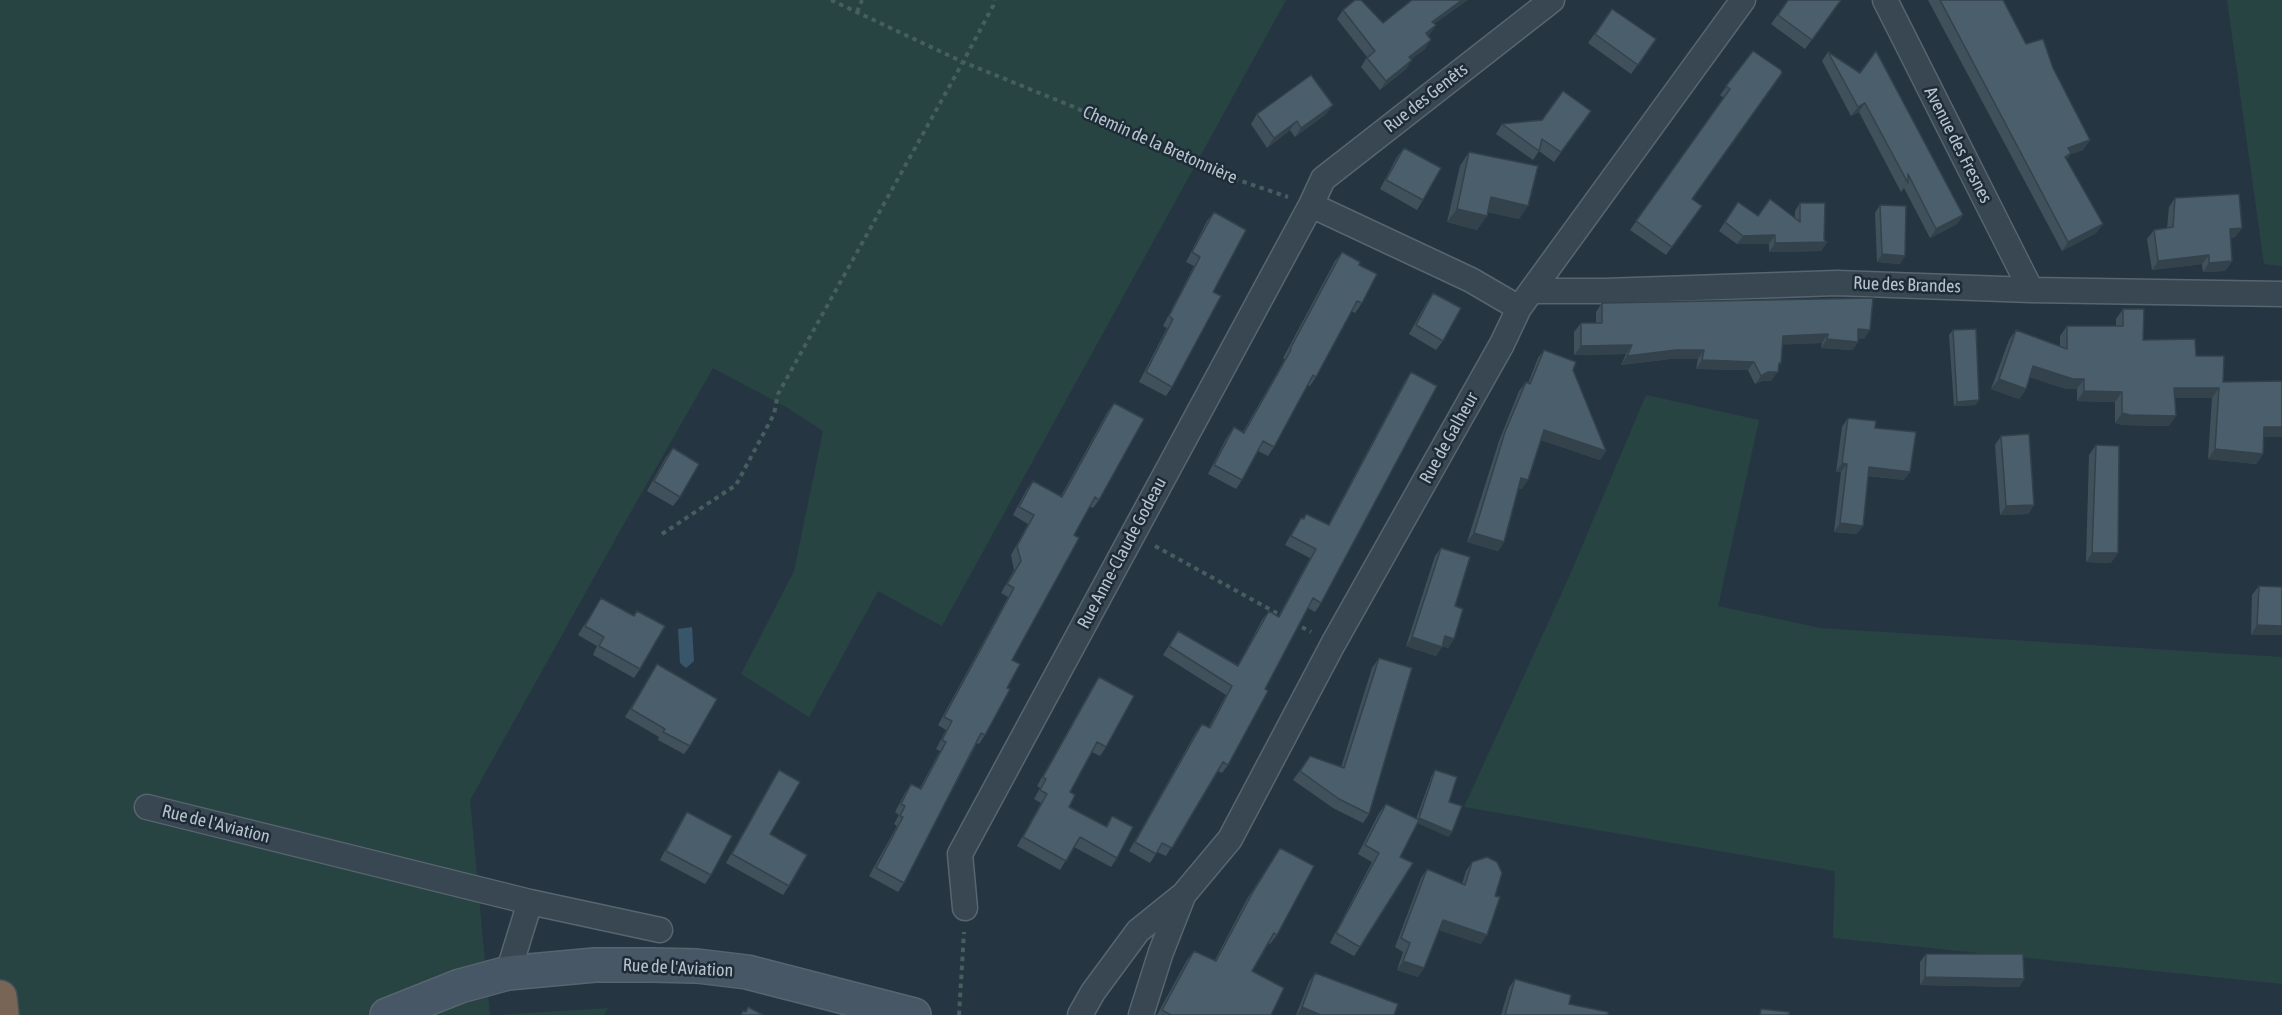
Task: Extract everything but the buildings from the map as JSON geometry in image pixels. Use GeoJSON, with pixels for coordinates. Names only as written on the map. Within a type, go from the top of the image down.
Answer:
{"type":"FeatureCollection","features":[{"type":"Feature","properties":{"kind":"highway"},"geometry":{"type":"LineString","coordinates":[[0,997],[2,1015]]}},
{"type":"Feature","properties":{"kind":"street","name":"Rue des Genêts"},"geometry":{"type":"LineString","coordinates":[[1311,206],[1323,179],[1552,0]]}},
{"type":"Feature","properties":{"kind":"street","name":"Rue de Galheur"},"geometry":{"type":"LineString","coordinates":[[1080,1015],[1093,992],[1138,932],[1184,894],[1230,839],[1333,644],[1525,299],[1743,0]]}},
{"type":"Feature","properties":{"kind":"street","name":"Avenue des Fresnes"},"geometry":{"type":"LineString","coordinates":[[1885,0],[2031,290]]}},
{"type":"Feature","properties":{"kind":"street"},"geometry":{"type":"LineString","coordinates":[[1311,206],[1471,280],[1525,299]]}},
{"type":"Feature","properties":{"kind":"street","name":"Rue Anne-Claude Godeau"},"geometry":{"type":"LineString","coordinates":[[965,908],[960,854],[1311,206]]}},
{"type":"Feature","properties":{"kind":"street","name":"Rue des Brandes"},"geometry":{"type":"LineString","coordinates":[[1525,299],[1605,291],[1837,283],[2031,290],[2282,294]]}},
{"type":"Feature","properties":{"kind":"street","name":"Rue de l'Aviation"},"geometry":{"type":"LineString","coordinates":[[147,807],[530,902],[660,930]]}},
{"type":"Feature","properties":{"kind":"street","name":"Rue de Galheur"},"geometry":{"type":"LineString","coordinates":[[1141,1015],[1161,952],[1184,894]]}},
{"type":"Feature","properties":{"kind":"street"},"geometry":{"type":"LineString","coordinates":[[508,974],[530,902]]}},
{"type":"Feature","properties":{"kind":"street","name":"Rue de l'Aviation"},"geometry":{"type":"LineString","coordinates":[[387,1015],[460,986],[508,974],[595,965],[697,966],[747,972],[914,1015]]}},
{"type":"Feature","properties":{"kind":"path","name":"Chemin de la Bretonnière"},"geometry":{"type":"LineString","coordinates":[[831,0],[963,62],[1074,107],[1206,169],[1311,206]]}},
{"type":"Feature","properties":{"kind":"path"},"geometry":{"type":"LineString","coordinates":[[857,12],[862,0]]}},
{"type":"Feature","properties":{"kind":"path"},"geometry":{"type":"LineString","coordinates":[[662,534],[736,485],[774,414],[778,394],[963,62],[994,0]]}},
{"type":"Feature","properties":{"kind":"path"},"geometry":{"type":"LineString","coordinates":[[1132,534],[1283,616]]}},
{"type":"Feature","properties":{"kind":"path"},"geometry":{"type":"LineString","coordinates":[[1293,622],[1333,644]]}},
{"type":"Feature","properties":{"kind":"path"},"geometry":{"type":"LineString","coordinates":[[959,1015],[965,908]]}},
{"type":"Feature","properties":{"kind":"green space"},"geometry":{"type":"Polygon","coordinates":[[[0,0],[1286,0],[942,626],[878,591],[809,717],[741,674],[794,571],[823,431],[788,408],[713,368],[470,800],[490,1015],[0,1015],[0,0]]]}},
{"type":"Feature","properties":{"kind":"green space"},"geometry":{"type":"Polygon","coordinates":[[[2227,0],[2282,0],[2282,266],[2264,264],[2227,0]]]}},
{"type":"Feature","properties":{"kind":"green space"},"geometry":{"type":"Polygon","coordinates":[[[1646,395],[1759,420],[1718,606],[1820,628],[2282,657],[2282,984],[1833,938],[1835,871],[1464,807],[1569,577],[1646,395]]]}},
{"type":"Feature","properties":{"kind":"green space"},"geometry":{"type":"Polygon","coordinates":[[[608,1008],[604,1015],[496,1015],[608,1008]]]}},
{"type":"Feature","properties":{"kind":"water"},"geometry":{"type":"Polygon","coordinates":[[[692,627],[694,661],[686,668],[680,663],[678,629],[692,627]]]}}]}
